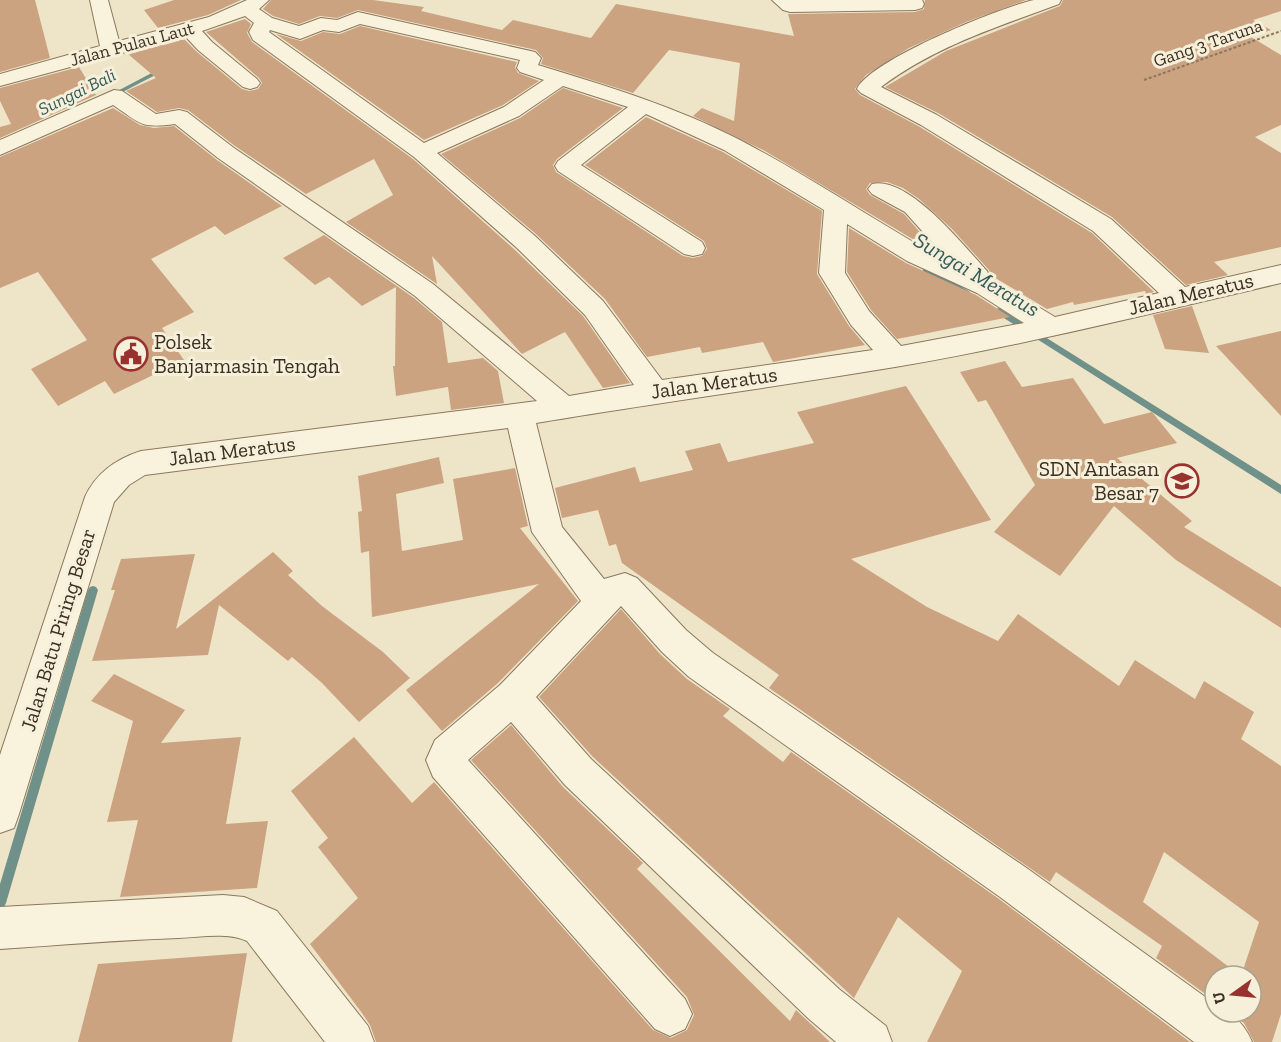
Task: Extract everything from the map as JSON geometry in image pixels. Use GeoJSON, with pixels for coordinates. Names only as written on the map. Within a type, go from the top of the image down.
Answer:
{"type":"FeatureCollection","features":[{"type":"Feature","properties":{"kind":"street"},"geometry":{"type":"LineString","coordinates":[[99,0],[111,49]]}},
{"type":"Feature","properties":{"kind":"street"},"geometry":{"type":"LineString","coordinates":[[781,0],[790,6],[915,4]]}},
{"type":"Feature","properties":{"kind":"street"},"geometry":{"type":"LineString","coordinates":[[1052,0],[939,42],[892,69],[868,89],[929,120],[1085,214],[1128,248],[1178,296]]}},
{"type":"Feature","properties":{"kind":"street"},"geometry":{"type":"LineString","coordinates":[[257,10],[300,33],[321,24],[339,26],[358,18],[528,56],[531,58],[527,68],[643,106],[732,145],[835,212],[916,255],[986,287],[1046,328]]}},
{"type":"Feature","properties":{"kind":"street"},"geometry":{"type":"LineString","coordinates":[[257,10],[260,36],[422,152],[526,242],[594,308],[655,392]]}},
{"type":"Feature","properties":{"kind":"street","name":"Jalan Pulau Laut"},"geometry":{"type":"LineString","coordinates":[[0,80],[257,10]]}},
{"type":"Feature","properties":{"kind":"street"},"geometry":{"type":"LineString","coordinates":[[189,28],[205,46],[250,83]]}},
{"type":"Feature","properties":{"kind":"street"},"geometry":{"type":"LineString","coordinates":[[422,152],[489,122],[545,91],[559,78]]}},
{"type":"Feature","properties":{"kind":"street"},"geometry":{"type":"LineString","coordinates":[[0,148],[114,96],[152,121],[179,117],[226,153],[424,290],[563,407]]}},
{"type":"Feature","properties":{"kind":"street"},"geometry":{"type":"LineString","coordinates":[[643,106],[566,166],[693,248]]}},
{"type":"Feature","properties":{"kind":"street"},"geometry":{"type":"LineString","coordinates":[[880,189],[913,207],[986,287]]}},
{"type":"Feature","properties":{"kind":"street"},"geometry":{"type":"LineString","coordinates":[[835,212],[832,267],[834,278],[860,318],[895,357]]}},
{"type":"Feature","properties":{"kind":"street","name":"Jalan Meratus"},"geometry":{"type":"LineString","coordinates":[[141,463],[519,415],[655,392],[895,357],[1046,328],[1281,274]]}},
{"type":"Feature","properties":{"kind":"street"},"geometry":{"type":"LineString","coordinates":[[519,415],[548,532],[602,602]]}},
{"type":"Feature","properties":{"kind":"street","name":"Jalan Batu Piring Besar"},"geometry":{"type":"LineString","coordinates":[[0,814],[100,497],[111,482],[123,472],[141,463]]}},
{"type":"Feature","properties":{"kind":"street"},"geometry":{"type":"LineString","coordinates":[[670,1014],[446,764],[448,753],[513,697],[602,602],[617,589],[625,588],[674,641],[701,665],[1014,883],[1230,1042]]}},
{"type":"Feature","properties":{"kind":"street"},"geometry":{"type":"LineString","coordinates":[[513,697],[578,772],[824,1004],[870,1042]]}},
{"type":"Feature","properties":{"kind":"street"},"geometry":{"type":"LineString","coordinates":[[11,927],[223,916],[244,918],[262,926],[352,1042]]}},
{"type":"Feature","properties":{"kind":"path","name":"Gang 3 Taruna"},"geometry":{"type":"LineString","coordinates":[[1144,80],[1281,31]]}},
{"type":"Feature","properties":{"kind":"building"},"geometry":{"type":"Polygon","coordinates":[[[0,0],[35,0],[50,58],[0,72],[0,0]]]}},
{"type":"Feature","properties":{"kind":"building"},"geometry":{"type":"Polygon","coordinates":[[[174,0],[241,0],[208,15],[158,28],[144,10],[174,0]]]}},
{"type":"Feature","properties":{"kind":"building"},"geometry":{"type":"Polygon","coordinates":[[[271,0],[373,0],[424,7],[421,11],[502,30],[513,20],[591,38],[616,4],[794,36],[788,14],[915,12],[924,9],[925,0],[1026,0],[966,22],[909,48],[866,75],[855,89],[860,95],[920,127],[1092,233],[1154,292],[1146,294],[1145,291],[1074,305],[1073,302],[1047,309],[992,276],[952,229],[919,199],[903,188],[887,182],[870,183],[866,189],[870,195],[904,214],[938,253],[926,247],[765,151],[693,116],[702,108],[734,121],[740,63],[669,50],[633,93],[541,64],[543,58],[536,50],[358,10],[337,18],[320,16],[299,24],[273,16],[263,9],[271,0]]]}},
{"type":"Feature","properties":{"kind":"building"},"geometry":{"type":"Polygon","coordinates":[[[1063,0],[1281,0],[1281,11],[1253,20],[1271,30],[1251,37],[1281,55],[1281,125],[1255,137],[1281,153],[1281,247],[1214,262],[1228,275],[1186,285],[1112,217],[938,113],[885,87],[946,51],[1060,6],[1063,0]]]}},
{"type":"Feature","properties":{"kind":"building"},"geometry":{"type":"Polygon","coordinates":[[[245,19],[251,24],[247,33],[252,42],[413,159],[515,250],[583,316],[630,383],[603,388],[565,332],[522,354],[432,256],[437,284],[346,222],[393,195],[374,159],[306,194],[235,146],[188,110],[179,108],[157,112],[126,91],[156,78],[128,54],[184,39],[242,89],[249,91],[258,89],[262,83],[259,78],[206,32],[245,19]]]}},
{"type":"Feature","properties":{"kind":"building"},"geometry":{"type":"Polygon","coordinates":[[[360,26],[517,62],[515,67],[518,73],[539,81],[503,105],[424,140],[276,34],[301,41],[323,32],[340,34],[360,26]]]}},
{"type":"Feature","properties":{"kind":"building"},"geometry":{"type":"Polygon","coordinates":[[[79,67],[96,95],[0,138],[0,127],[11,124],[0,101],[0,88],[79,67]]]}},
{"type":"Feature","properties":{"kind":"building"},"geometry":{"type":"Polygon","coordinates":[[[563,88],[623,108],[557,159],[553,165],[556,172],[683,256],[693,258],[702,256],[707,249],[704,241],[585,165],[646,117],[723,152],[822,211],[817,274],[849,326],[865,345],[773,362],[763,342],[702,353],[700,347],[647,357],[605,299],[536,234],[441,154],[520,118],[563,88]]]}},
{"type":"Feature","properties":{"kind":"building"},"geometry":{"type":"Polygon","coordinates":[[[113,108],[140,125],[154,128],[174,126],[282,206],[225,235],[215,226],[151,259],[194,312],[162,328],[184,360],[114,394],[105,381],[58,406],[31,369],[87,340],[38,272],[0,288],[0,157],[113,108]]]}},
{"type":"Feature","properties":{"kind":"building"},"geometry":{"type":"Polygon","coordinates":[[[849,228],[906,263],[976,295],[1010,317],[897,339],[871,310],[847,272],[849,228]]]}},
{"type":"Feature","properties":{"kind":"building"},"geometry":{"type":"Polygon","coordinates":[[[324,235],[414,298],[442,322],[448,363],[483,358],[498,371],[504,403],[451,410],[448,387],[396,396],[393,366],[395,366],[396,287],[362,306],[329,277],[315,285],[283,258],[324,235]]]}},
{"type":"Feature","properties":{"kind":"building"},"geometry":{"type":"Polygon","coordinates":[[[1192,306],[1209,353],[1165,349],[1153,315],[1192,306]]]}},
{"type":"Feature","properties":{"kind":"building"},"geometry":{"type":"Polygon","coordinates":[[[1281,331],[1281,416],[1216,346],[1281,331]]]}},
{"type":"Feature","properties":{"kind":"building"},"geometry":{"type":"Polygon","coordinates":[[[1005,361],[1022,387],[1073,378],[1104,424],[1152,412],[1177,443],[1117,458],[1192,521],[1184,527],[1281,587],[1281,628],[1176,560],[1114,506],[1060,576],[994,532],[1035,485],[986,400],[978,402],[960,372],[1005,361]]]}},
{"type":"Feature","properties":{"kind":"building"},"geometry":{"type":"Polygon","coordinates":[[[906,386],[991,520],[851,559],[927,607],[998,641],[1018,614],[1119,686],[1135,660],[1195,699],[1204,681],[1254,712],[1241,739],[1281,766],[1281,1014],[1272,1042],[1254,1042],[1245,1024],[1263,1024],[1263,964],[1245,964],[1259,922],[1164,852],[1143,902],[1225,964],[1203,964],[1203,992],[1156,958],[1162,946],[1056,872],[1050,882],[769,688],[779,675],[622,563],[616,544],[609,546],[598,510],[562,518],[555,488],[635,467],[640,482],[693,470],[685,451],[720,443],[728,462],[814,443],[797,412],[906,386]]]}},
{"type":"Feature","properties":{"kind":"building"},"geometry":{"type":"Polygon","coordinates":[[[439,457],[444,483],[396,494],[402,551],[463,540],[453,479],[515,468],[528,526],[520,528],[578,601],[498,683],[442,731],[406,690],[539,584],[372,617],[369,551],[361,553],[358,512],[362,511],[358,476],[439,457]]]}},
{"type":"Feature","properties":{"kind":"building"},"geometry":{"type":"Polygon","coordinates":[[[273,552],[293,571],[288,575],[322,606],[383,652],[410,678],[359,722],[322,683],[292,657],[288,661],[219,605],[208,655],[92,661],[115,590],[111,590],[121,559],[195,554],[176,629],[273,552]]]}},
{"type":"Feature","properties":{"kind":"building"},"geometry":{"type":"Polygon","coordinates":[[[621,609],[660,654],[687,679],[730,709],[723,716],[783,762],[791,752],[999,899],[1190,1042],[927,1042],[962,971],[898,917],[854,998],[593,757],[539,697],[621,609]]]}},
{"type":"Feature","properties":{"kind":"building"},"geometry":{"type":"Polygon","coordinates":[[[114,674],[185,710],[161,743],[241,737],[226,824],[268,821],[257,888],[120,897],[138,820],[107,822],[133,721],[91,701],[114,674]]]}},
{"type":"Feature","properties":{"kind":"building"},"geometry":{"type":"Polygon","coordinates":[[[511,725],[563,787],[643,863],[637,869],[790,1021],[796,1010],[830,1042],[376,1042],[370,1025],[362,1013],[310,944],[358,898],[318,847],[328,838],[291,791],[354,737],[412,803],[434,782],[653,1030],[671,1038],[687,1030],[694,1015],[687,997],[471,760],[511,725]]]}},
{"type":"Feature","properties":{"kind":"building"},"geometry":{"type":"Polygon","coordinates":[[[247,953],[232,1042],[78,1042],[98,964],[247,953]]]}},
{"type":"Feature","properties":{"kind":"waterway","name":"Sungai Bali"},"geometry":{"type":"LineString","coordinates":[[111,96],[163,69]]}},
{"type":"Feature","properties":{"kind":"waterway","name":"Sungai Meratus"},"geometry":{"type":"LineString","coordinates":[[926,269],[966,292]]}},
{"type":"Feature","properties":{"kind":"waterway","name":"Sungai Meratus"},"geometry":{"type":"LineString","coordinates":[[999,311],[1281,490]]}},
{"type":"Feature","properties":{"kind":"waterway"},"geometry":{"type":"LineString","coordinates":[[0,903],[93,590]]}},
{"type":"Feature","properties":{"kind":"place","name":"Polsek Banjarmasin Tengah"},"geometry":{"type":"Point","coordinates":[131,354]}},
{"type":"Feature","properties":{"kind":"place","name":"SDN Antasan Besar 7"},"geometry":{"type":"Point","coordinates":[1182,481]}}]}
